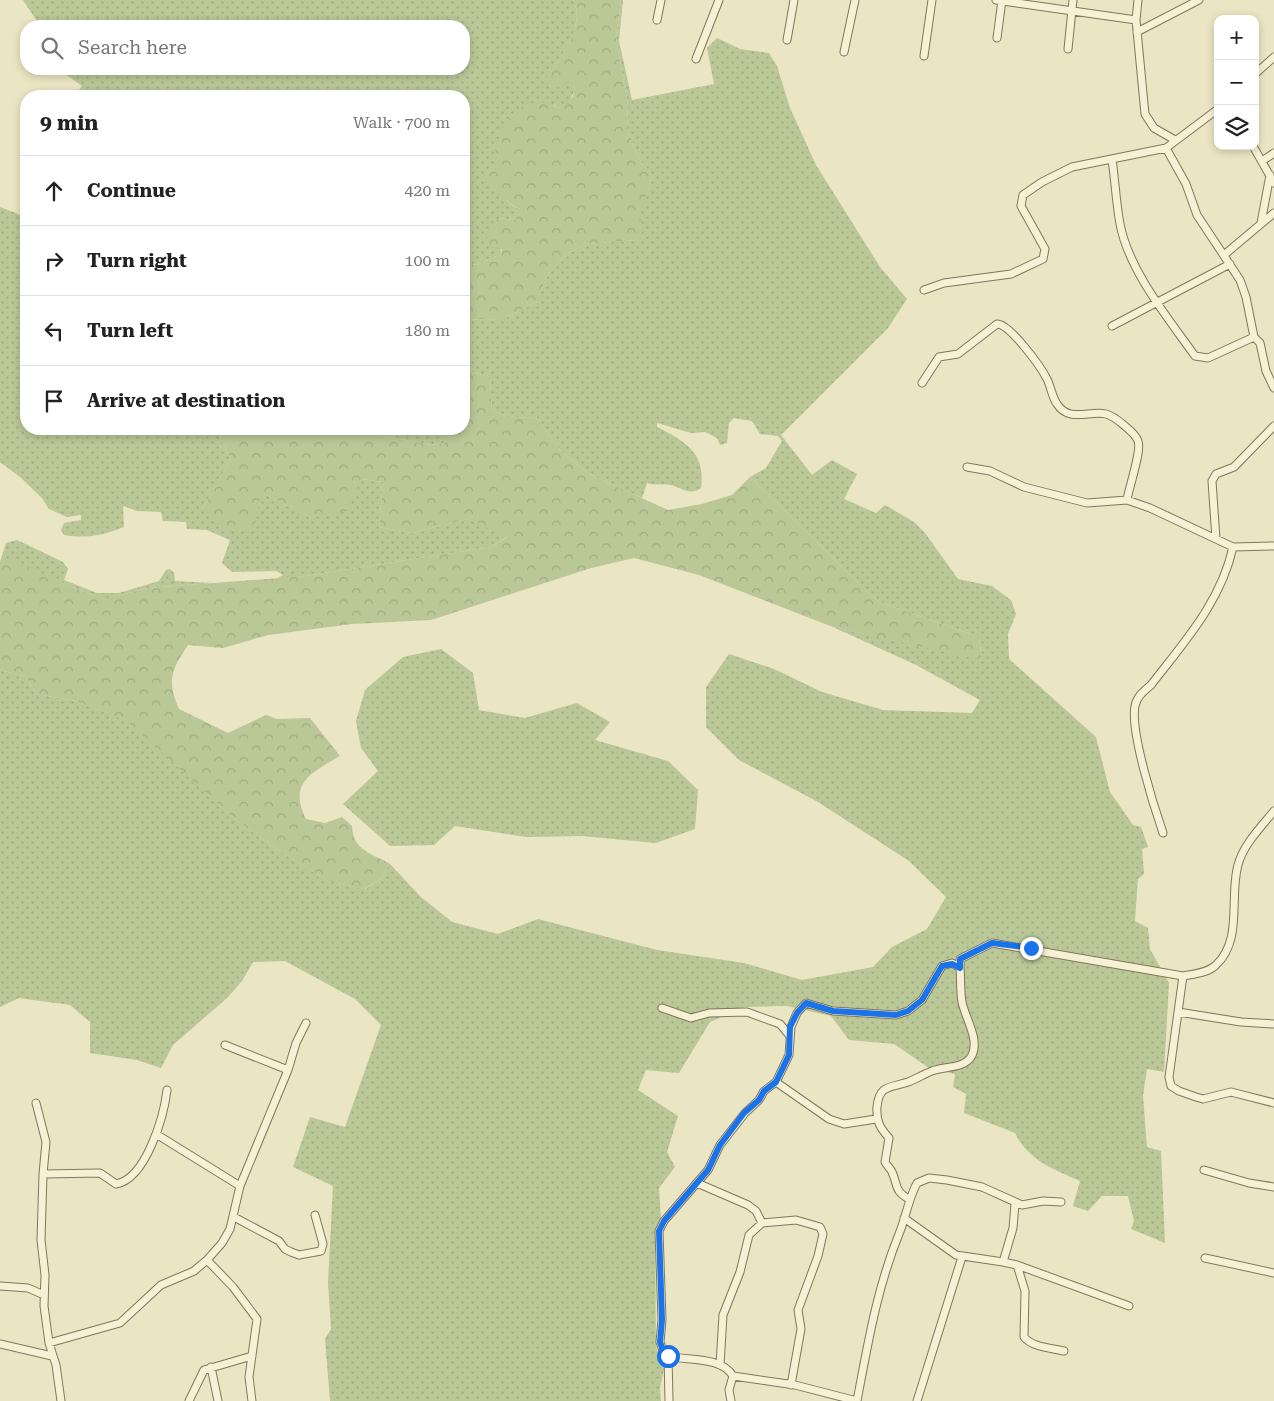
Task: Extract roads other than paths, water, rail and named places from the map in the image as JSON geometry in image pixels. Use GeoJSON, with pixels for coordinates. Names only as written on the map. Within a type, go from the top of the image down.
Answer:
{"type":"FeatureCollection","features":[{"type":"Feature","properties":{"kind":"street"},"geometry":{"type":"LineString","coordinates":[[657,20],[661,0]]}},
{"type":"Feature","properties":{"kind":"street"},"geometry":{"type":"LineString","coordinates":[[696,59],[719,0]]}},
{"type":"Feature","properties":{"kind":"street"},"geometry":{"type":"LineString","coordinates":[[787,40],[794,0]]}},
{"type":"Feature","properties":{"kind":"street"},"geometry":{"type":"LineString","coordinates":[[844,52],[855,0]]}},
{"type":"Feature","properties":{"kind":"street"},"geometry":{"type":"LineString","coordinates":[[924,56],[932,0]]}},
{"type":"Feature","properties":{"kind":"street"},"geometry":{"type":"LineString","coordinates":[[997,38],[1000,0],[1136,20]]}},
{"type":"Feature","properties":{"kind":"street"},"geometry":{"type":"LineString","coordinates":[[1068,49],[1073,0]]}},
{"type":"Feature","properties":{"kind":"street"},"geometry":{"type":"LineString","coordinates":[[1138,0],[1136,20],[1148,121],[1154,128],[1175,140]]}},
{"type":"Feature","properties":{"kind":"street"},"geometry":{"type":"LineString","coordinates":[[1138,32],[1199,0]]}},
{"type":"Feature","properties":{"kind":"street"},"geometry":{"type":"LineString","coordinates":[[1259,70],[1274,57]]}},
{"type":"Feature","properties":{"kind":"street"},"geometry":{"type":"LineString","coordinates":[[924,290],[944,283],[1011,274],[1043,259],[1045,249],[1021,206],[1024,195],[1042,182],[1072,167],[1166,148],[1214,112]]}},
{"type":"Feature","properties":{"kind":"street"},"geometry":{"type":"LineString","coordinates":[[1166,148],[1186,184],[1197,215],[1240,280],[1246,297],[1254,337],[1260,342],[1266,371],[1274,388]]}},
{"type":"Feature","properties":{"kind":"street"},"geometry":{"type":"LineString","coordinates":[[1255,150],[1274,183]]}},
{"type":"Feature","properties":{"kind":"street"},"geometry":{"type":"LineString","coordinates":[[1262,161],[1274,153]]}},
{"type":"Feature","properties":{"kind":"street"},"geometry":{"type":"LineString","coordinates":[[1112,159],[1120,224],[1127,245],[1156,301],[1195,356],[1208,358],[1254,337]]}},
{"type":"Feature","properties":{"kind":"street"},"geometry":{"type":"LineString","coordinates":[[1261,223],[1270,175]]}},
{"type":"Feature","properties":{"kind":"street"},"geometry":{"type":"LineString","coordinates":[[1224,255],[1274,214]]}},
{"type":"Feature","properties":{"kind":"street"},"geometry":{"type":"LineString","coordinates":[[1112,326],[1156,301],[1230,264]]}},
{"type":"Feature","properties":{"kind":"street"},"geometry":{"type":"LineString","coordinates":[[922,383],[939,357],[958,354],[997,324],[1002,325],[1020,342],[1047,379],[1056,404],[1064,412],[1085,416],[1105,414],[1114,417],[1138,439],[1140,446],[1129,485],[1127,500]]}},
{"type":"Feature","properties":{"kind":"street"},"geometry":{"type":"LineString","coordinates":[[1216,539],[1212,481],[1216,474],[1234,467],[1274,426]]}},
{"type":"Feature","properties":{"kind":"street"},"geometry":{"type":"LineString","coordinates":[[967,467],[990,471],[1024,487],[1087,503],[1127,500],[1233,547],[1274,546]]}},
{"type":"Feature","properties":{"kind":"street"},"geometry":{"type":"LineString","coordinates":[[1162,833],[1150,796],[1137,735],[1135,705],[1139,696],[1151,685],[1211,606],[1233,547]]}},
{"type":"Feature","properties":{"kind":"street"},"geometry":{"type":"LineString","coordinates":[[909,1199],[901,1195],[894,1182],[892,1172],[885,1162],[889,1138],[881,1129],[876,1119],[879,1098],[882,1091],[889,1085],[901,1084],[932,1071],[961,1064],[970,1057],[975,1045],[962,1004],[960,959],[992,943],[1183,976],[1205,971],[1215,966],[1228,948],[1235,912],[1237,867],[1245,850],[1274,811]]}},
{"type":"Feature","properties":{"kind":"street"},"geometry":{"type":"LineString","coordinates":[[960,968],[952,964],[942,966],[922,1000],[908,1011],[896,1015],[833,1011],[806,1003],[794,1020],[790,1036],[789,1055],[776,1082],[764,1091],[759,1100],[740,1119],[720,1145],[708,1170],[664,1221],[659,1231],[662,1320],[660,1342],[663,1351],[668,1356],[720,1365],[733,1376],[792,1385],[857,1401],[875,1306],[909,1199],[917,1183],[929,1178],[982,1187],[1015,1204],[1030,1205],[1043,1200],[1061,1202]]}},
{"type":"Feature","properties":{"kind":"street"},"geometry":{"type":"LineString","coordinates":[[1183,976],[1169,1077],[1171,1086],[1179,1091],[1203,1099],[1232,1092],[1274,1103]]}},
{"type":"Feature","properties":{"kind":"street"},"geometry":{"type":"LineString","coordinates":[[662,1008],[690,1018],[709,1013],[747,1012],[780,1024],[790,1036]]}},
{"type":"Feature","properties":{"kind":"street"},"geometry":{"type":"LineString","coordinates":[[1178,1012],[1241,1022],[1274,1024]]}},
{"type":"Feature","properties":{"kind":"street"},"geometry":{"type":"LineString","coordinates":[[49,1343],[120,1323],[161,1285],[194,1270],[208,1260],[222,1244],[234,1217],[240,1186],[306,1022]]}},
{"type":"Feature","properties":{"kind":"street"},"geometry":{"type":"LineString","coordinates":[[226,1045],[288,1070]]}},
{"type":"Feature","properties":{"kind":"street"},"geometry":{"type":"LineString","coordinates":[[776,1082],[829,1119],[844,1124],[876,1119]]}},
{"type":"Feature","properties":{"kind":"street"},"geometry":{"type":"LineString","coordinates":[[43,1174],[100,1173],[116,1184],[124,1183],[138,1168],[156,1134],[164,1113],[167,1090]]}},
{"type":"Feature","properties":{"kind":"street"},"geometry":{"type":"LineString","coordinates":[[36,1103],[46,1142],[41,1240],[46,1275],[44,1295],[49,1343],[56,1365],[62,1401]]}},
{"type":"Feature","properties":{"kind":"street"},"geometry":{"type":"LineString","coordinates":[[156,1134],[240,1186]]}},
{"type":"Feature","properties":{"kind":"street"},"geometry":{"type":"LineString","coordinates":[[1204,1170],[1248,1183],[1274,1187]]}},
{"type":"Feature","properties":{"kind":"street"},"geometry":{"type":"LineString","coordinates":[[697,1183],[748,1205],[756,1210],[762,1223]]}},
{"type":"Feature","properties":{"kind":"street"},"geometry":{"type":"LineString","coordinates":[[1003,1262],[1013,1228],[1015,1204]]}},
{"type":"Feature","properties":{"kind":"street"},"geometry":{"type":"LineString","coordinates":[[234,1217],[279,1241],[285,1249],[299,1254],[321,1251],[323,1244],[315,1215]]}},
{"type":"Feature","properties":{"kind":"street"},"geometry":{"type":"LineString","coordinates":[[904,1218],[935,1242],[962,1257],[1017,1265],[1129,1306]]}},
{"type":"Feature","properties":{"kind":"street"},"geometry":{"type":"LineString","coordinates":[[720,1365],[722,1315],[740,1272],[749,1235],[762,1223],[796,1220],[822,1230],[818,1256],[798,1310],[802,1329],[792,1385]]}},
{"type":"Feature","properties":{"kind":"street"},"geometry":{"type":"LineString","coordinates":[[917,1401],[962,1257]]}},
{"type":"Feature","properties":{"kind":"street"},"geometry":{"type":"LineString","coordinates":[[1205,1258],[1274,1273]]}},
{"type":"Feature","properties":{"kind":"street"},"geometry":{"type":"LineString","coordinates":[[208,1260],[233,1287],[257,1319],[249,1377],[252,1401]]}},
{"type":"Feature","properties":{"kind":"street"},"geometry":{"type":"LineString","coordinates":[[1017,1265],[1026,1291],[1024,1337],[1028,1342],[1064,1352]]}},
{"type":"Feature","properties":{"kind":"street"},"geometry":{"type":"LineString","coordinates":[[0,1286],[28,1288],[44,1295]]}},
{"type":"Feature","properties":{"kind":"street"},"geometry":{"type":"LineString","coordinates":[[0,1344],[52,1356]]}},
{"type":"Feature","properties":{"kind":"street"},"geometry":{"type":"LineString","coordinates":[[189,1401],[204,1370],[252,1356]]}},
{"type":"Feature","properties":{"kind":"street"},"geometry":{"type":"LineString","coordinates":[[668,1356],[669,1401]]}},
{"type":"Feature","properties":{"kind":"street"},"geometry":{"type":"LineString","coordinates":[[211,1367],[218,1401]]}},
{"type":"Feature","properties":{"kind":"street"},"geometry":{"type":"LineString","coordinates":[[731,1401],[729,1390],[733,1376]]}}]}
